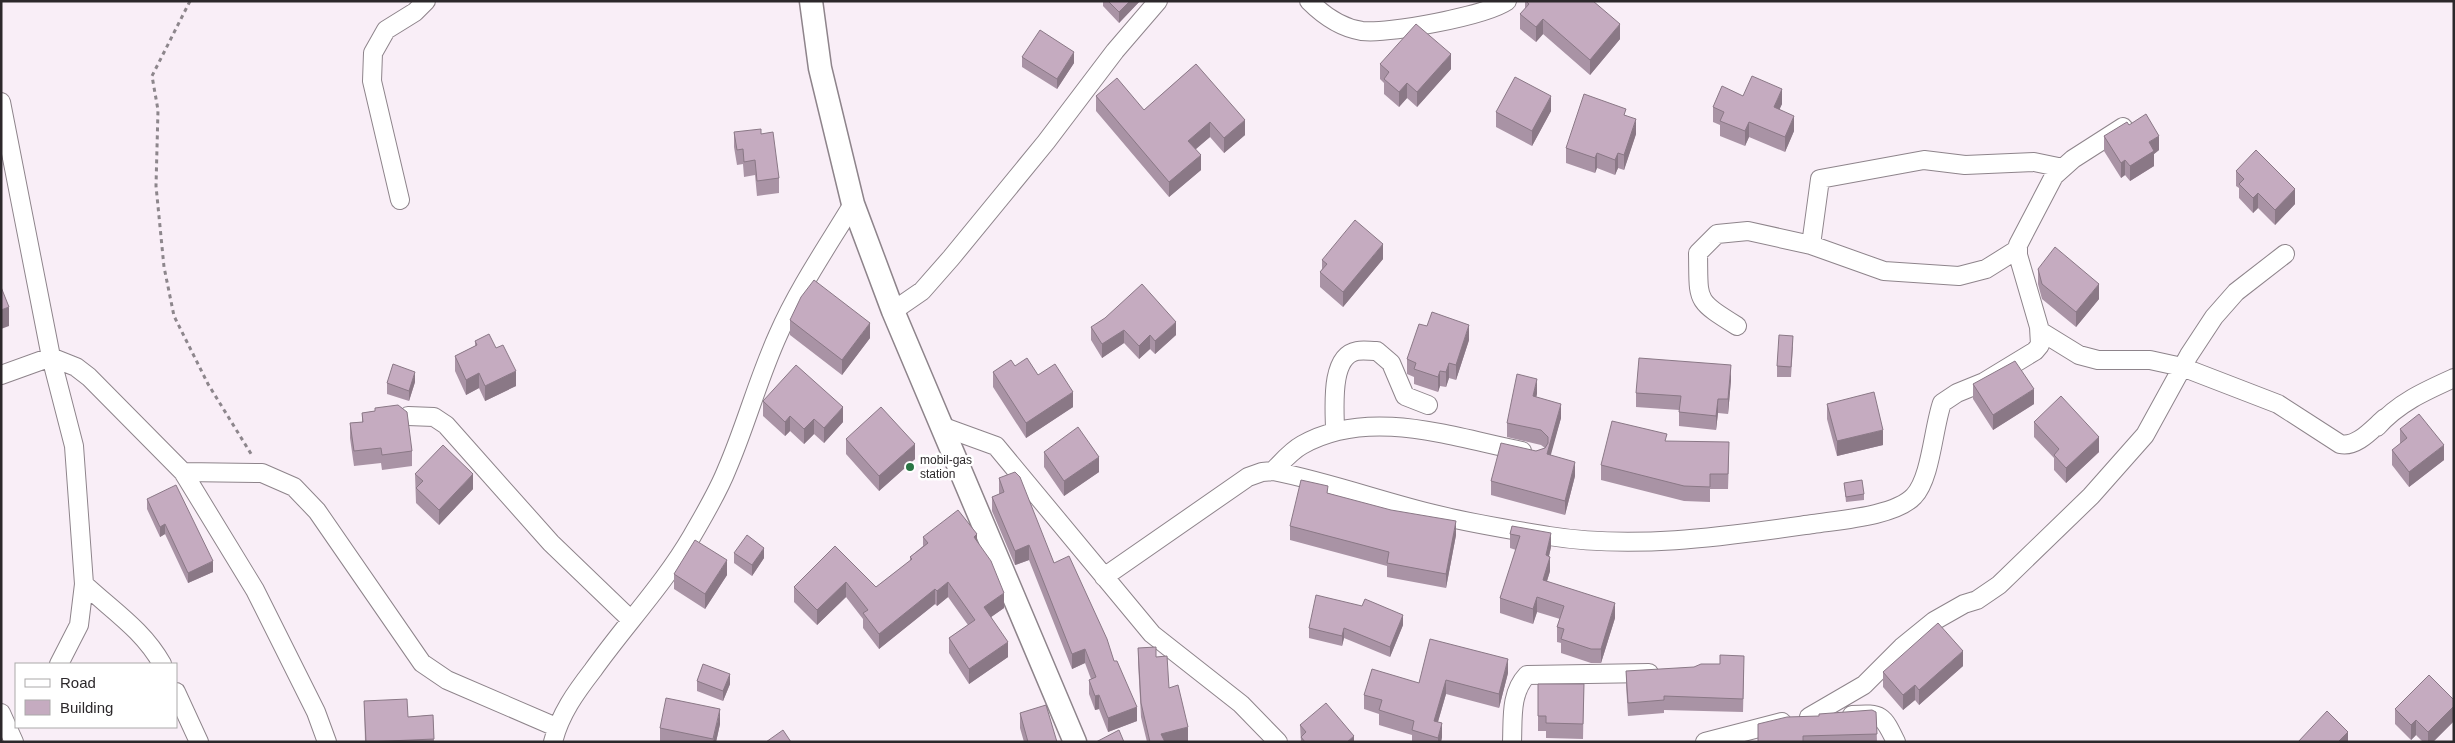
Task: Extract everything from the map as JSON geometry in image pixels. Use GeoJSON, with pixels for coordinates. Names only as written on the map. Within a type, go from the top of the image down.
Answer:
{"type":"FeatureCollection","features":[{"type":"Feature","properties":{"kind":"main road"},"geometry":{"type":"LineString","coordinates":[[811,1],[820,68],[853,204],[892,311],[1075,742]]}},
{"type":"Feature","properties":{"kind":"street"},"geometry":{"type":"LineString","coordinates":[[400,200],[372,81],[373,53],[386,30],[415,12],[426,1]]}},
{"type":"Feature","properties":{"kind":"street"},"geometry":{"type":"LineString","coordinates":[[892,311],[922,291],[951,258],[1046,142],[1115,51],[1158,1]]}},
{"type":"Feature","properties":{"kind":"street"},"geometry":{"type":"LineString","coordinates":[[1309,1],[1321,12],[1343,25],[1361,30],[1376,31],[1427,24],[1493,9],[1507,1]]}},
{"type":"Feature","properties":{"kind":"street"},"geometry":{"type":"LineString","coordinates":[[1,102],[51,357],[74,446],[84,584],[79,625],[60,663]]}},
{"type":"Feature","properties":{"kind":"street"},"geometry":{"type":"LineString","coordinates":[[1104,577],[1248,478],[1262,472],[1273,471],[1438,515],[1552,537],[1649,541],[1712,538],[1834,521],[1893,509],[1913,498],[1922,487],[1942,403],[1957,393],[1984,382],[2035,352],[2040,345],[2040,331],[2018,255],[2024,231],[2048,185],[2064,168],[2124,126]]}},
{"type":"Feature","properties":{"kind":"street"},"geometry":{"type":"LineString","coordinates":[[1811,245],[1820,178],[1924,160],[1965,165],[2034,162],[2064,168]]}},
{"type":"Feature","properties":{"kind":"street"},"geometry":{"type":"LineString","coordinates":[[183,472],[262,473],[294,486],[317,510],[422,663],[448,680],[555,735],[572,698],[630,619],[648,598],[691,537],[727,470],[763,368],[779,332],[800,292],[853,204]]}},
{"type":"Feature","properties":{"kind":"street"},"geometry":{"type":"LineString","coordinates":[[1736,326],[1707,307],[1698,294],[1698,253],[1718,234],[1748,230],[1811,245],[1884,271],[1959,276],[1986,269],[2018,250]]}},
{"type":"Feature","properties":{"kind":"street"},"geometry":{"type":"LineString","coordinates":[[1809,718],[1864,685],[1902,647],[1934,621],[1964,604],[1977,600],[1998,584],[2092,496],[2145,435],[2182,367],[2214,317],[2236,292],[2285,254]]}},
{"type":"Feature","properties":{"kind":"street"},"geometry":{"type":"LineString","coordinates":[[2040,331],[2079,355],[2098,360],[2150,360],[2182,367],[2278,404],[2346,446],[2354,444],[2413,397],[2454,378]]}},
{"type":"Feature","properties":{"kind":"street"},"geometry":{"type":"LineString","coordinates":[[1335,431],[1335,384],[1340,363],[1355,351],[1377,351],[1391,363],[1405,396],[1428,405]]}},
{"type":"Feature","properties":{"kind":"street"},"geometry":{"type":"LineString","coordinates":[[1,374],[51,357],[76,367],[183,472],[255,590],[316,712],[326,742]]}},
{"type":"Feature","properties":{"kind":"street"},"geometry":{"type":"LineString","coordinates":[[408,416],[434,417],[446,425],[552,543],[630,619]]}},
{"type":"Feature","properties":{"kind":"street"},"geometry":{"type":"LineString","coordinates":[[2356,454],[2385,418]]}},
{"type":"Feature","properties":{"kind":"street"},"geometry":{"type":"LineString","coordinates":[[941,426],[996,446],[1152,634],[1242,704],[1278,742]]}},
{"type":"Feature","properties":{"kind":"street"},"geometry":{"type":"LineString","coordinates":[[1273,471],[1300,446],[1335,431],[1370,426],[1408,428],[1538,454]]}},
{"type":"Feature","properties":{"kind":"street"},"geometry":{"type":"LineString","coordinates":[[84,584],[142,634],[161,663]]}},
{"type":"Feature","properties":{"kind":"street"},"geometry":{"type":"LineString","coordinates":[[1512,742],[1513,704],[1517,690],[1528,676],[1664,672]]}},
{"type":"Feature","properties":{"kind":"street"},"geometry":{"type":"LineString","coordinates":[[178,696],[199,742]]}},
{"type":"Feature","properties":{"kind":"street"},"geometry":{"type":"LineString","coordinates":[[1,713],[16,735]]}},
{"type":"Feature","properties":{"kind":"street"},"geometry":{"type":"LineString","coordinates":[[1705,742],[1785,721],[1876,714],[1886,720],[1896,742]]}},
{"type":"Feature","properties":{"kind":"path"},"geometry":{"type":"LineString","coordinates":[[190,1],[152,76],[158,110],[156,186],[164,267],[174,316],[208,384],[244,440],[262,473]]}},
{"type":"Feature","properties":{"kind":"building"},"geometry":{"type":"Polygon","coordinates":[[[1108,1],[1130,1],[1119,12],[1108,1]]]}},
{"type":"Feature","properties":{"kind":"building"},"geometry":{"type":"Polygon","coordinates":[[[1526,1],[1593,1],[1620,24],[1590,60],[1543,19],[1536,27],[1520,14],[1529,4],[1526,1]]]}},
{"type":"Feature","properties":{"kind":"building"},"geometry":{"type":"Polygon","coordinates":[[[1416,24],[1451,54],[1417,92],[1407,83],[1399,92],[1384,79],[1389,72],[1380,64],[1416,24]]]}},
{"type":"Feature","properties":{"kind":"building"},"geometry":{"type":"Polygon","coordinates":[[[1040,30],[1074,52],[1057,79],[1022,57],[1040,30]]]}},
{"type":"Feature","properties":{"kind":"building"},"geometry":{"type":"Polygon","coordinates":[[[1196,64],[1245,120],[1224,138],[1210,122],[1188,141],[1201,155],[1169,182],[1096,96],[1117,78],[1144,110],[1196,64]]]}},
{"type":"Feature","properties":{"kind":"building"},"geometry":{"type":"Polygon","coordinates":[[[1752,76],[1782,89],[1774,107],[1794,116],[1785,137],[1749,122],[1745,131],[1720,121],[1724,112],[1713,107],[1722,86],[1743,96],[1752,76]]]}},
{"type":"Feature","properties":{"kind":"building"},"geometry":{"type":"Polygon","coordinates":[[[1515,77],[1551,96],[1532,131],[1496,112],[1515,77]]]}},
{"type":"Feature","properties":{"kind":"building"},"geometry":{"type":"Polygon","coordinates":[[[1584,94],[1626,109],[1624,115],[1636,119],[1624,155],[1618,153],[1615,160],[1597,153],[1595,158],[1566,148],[1584,94]]]}},
{"type":"Feature","properties":{"kind":"building"},"geometry":{"type":"Polygon","coordinates":[[[2146,114],[2159,136],[2149,142],[2154,151],[2130,166],[2125,160],[2121,163],[2104,136],[2127,122],[2129,125],[2146,114]]]}},
{"type":"Feature","properties":{"kind":"building"},"geometry":{"type":"Polygon","coordinates":[[[761,129],[761,134],[773,132],[779,178],[757,181],[755,160],[744,162],[743,149],[737,150],[734,132],[761,129]]]}},
{"type":"Feature","properties":{"kind":"building"},"geometry":{"type":"Polygon","coordinates":[[[2256,150],[2295,189],[2275,210],[2258,193],[2253,198],[2239,184],[2244,179],[2236,171],[2256,150]]]}},
{"type":"Feature","properties":{"kind":"building"},"geometry":{"type":"Polygon","coordinates":[[[1355,220],[1383,244],[1343,292],[1320,272],[1327,264],[1322,260],[1355,220]]]}},
{"type":"Feature","properties":{"kind":"building"},"geometry":{"type":"Polygon","coordinates":[[[2055,247],[2099,284],[2076,312],[2042,284],[2038,269],[2055,247]]]}},
{"type":"Feature","properties":{"kind":"building"},"geometry":{"type":"Polygon","coordinates":[[[814,280],[870,323],[842,360],[790,320],[801,297],[814,280]]]}},
{"type":"Feature","properties":{"kind":"building"},"geometry":{"type":"Polygon","coordinates":[[[1142,284],[1176,322],[1155,341],[1150,335],[1139,346],[1124,330],[1102,344],[1091,327],[1105,318],[1142,284]]]}},
{"type":"Feature","properties":{"kind":"building"},"geometry":{"type":"Polygon","coordinates":[[[1,287],[9,307],[1,310],[1,287]]]}},
{"type":"Feature","properties":{"kind":"building"},"geometry":{"type":"Polygon","coordinates":[[[1432,312],[1469,325],[1456,365],[1449,363],[1446,372],[1440,371],[1438,377],[1414,369],[1416,363],[1407,359],[1419,324],[1427,326],[1432,312]]]}},
{"type":"Feature","properties":{"kind":"building"},"geometry":{"type":"Polygon","coordinates":[[[489,334],[496,348],[503,345],[516,371],[485,386],[479,373],[466,380],[455,356],[477,345],[475,341],[489,334]]]}},
{"type":"Feature","properties":{"kind":"building"},"geometry":{"type":"Polygon","coordinates":[[[1779,335],[1793,336],[1791,367],[1777,366],[1779,335]]]}},
{"type":"Feature","properties":{"kind":"building"},"geometry":{"type":"Polygon","coordinates":[[[1027,358],[1038,375],[1055,364],[1073,392],[1026,423],[993,372],[1011,360],[1015,366],[1027,358]]]}},
{"type":"Feature","properties":{"kind":"building"},"geometry":{"type":"Polygon","coordinates":[[[1639,358],[1731,365],[1728,399],[1718,399],[1716,416],[1679,412],[1681,396],[1636,393],[1639,358]]]}},
{"type":"Feature","properties":{"kind":"building"},"geometry":{"type":"Polygon","coordinates":[[[2015,361],[2034,389],[1993,415],[1973,384],[2015,361]]]}},
{"type":"Feature","properties":{"kind":"building"},"geometry":{"type":"Polygon","coordinates":[[[393,364],[415,372],[409,391],[387,383],[393,364]]]}},
{"type":"Feature","properties":{"kind":"building"},"geometry":{"type":"Polygon","coordinates":[[[796,365],[843,407],[824,428],[814,419],[804,429],[790,416],[785,422],[763,401],[796,365]]]}},
{"type":"Feature","properties":{"kind":"building"},"geometry":{"type":"Polygon","coordinates":[[[1517,374],[1537,379],[1533,396],[1561,404],[1547,454],[1575,462],[1565,501],[1491,481],[1501,443],[1536,451],[1545,448],[1548,443],[1548,437],[1541,430],[1507,423],[1517,374]]]}},
{"type":"Feature","properties":{"kind":"building"},"geometry":{"type":"Polygon","coordinates":[[[1874,392],[1883,430],[1837,441],[1827,404],[1874,392]]]}},
{"type":"Feature","properties":{"kind":"building"},"geometry":{"type":"Polygon","coordinates":[[[2061,396],[2099,437],[2066,468],[2054,455],[2059,449],[2034,422],[2061,396]]]}},
{"type":"Feature","properties":{"kind":"building"},"geometry":{"type":"Polygon","coordinates":[[[398,405],[407,412],[412,451],[382,455],[381,448],[354,451],[350,423],[363,422],[362,413],[375,411],[375,408],[398,405]]]}},
{"type":"Feature","properties":{"kind":"building"},"geometry":{"type":"Polygon","coordinates":[[[881,407],[915,444],[879,476],[846,439],[881,407]]]}},
{"type":"Feature","properties":{"kind":"building"},"geometry":{"type":"Polygon","coordinates":[[[2419,414],[2444,445],[2409,472],[2392,450],[2407,438],[2400,429],[2419,414]]]}},
{"type":"Feature","properties":{"kind":"building"},"geometry":{"type":"Polygon","coordinates":[[[1612,421],[1667,434],[1665,441],[1729,442],[1728,474],[1710,474],[1710,487],[1684,486],[1601,465],[1612,421]]]}},
{"type":"Feature","properties":{"kind":"building"},"geometry":{"type":"Polygon","coordinates":[[[1078,427],[1099,457],[1064,481],[1044,452],[1078,427]]]}},
{"type":"Feature","properties":{"kind":"building"},"geometry":{"type":"Polygon","coordinates":[[[443,445],[473,474],[439,510],[416,488],[423,481],[415,474],[443,445]]]}},
{"type":"Feature","properties":{"kind":"building"},"geometry":{"type":"Polygon","coordinates":[[[1015,472],[1020,477],[1054,563],[1069,556],[1107,639],[1114,661],[1117,661],[1137,707],[1108,718],[1099,695],[1095,696],[1089,680],[1096,677],[1085,649],[1072,654],[1029,545],[1015,551],[992,497],[1004,492],[999,478],[1015,472]]]}},
{"type":"Feature","properties":{"kind":"building"},"geometry":{"type":"Polygon","coordinates":[[[1301,480],[1328,486],[1327,493],[1391,510],[1456,521],[1446,574],[1387,563],[1389,552],[1290,526],[1301,480]]]}},
{"type":"Feature","properties":{"kind":"building"},"geometry":{"type":"Polygon","coordinates":[[[1862,480],[1864,494],[1846,497],[1844,483],[1862,480]]]}},
{"type":"Feature","properties":{"kind":"building"},"geometry":{"type":"Polygon","coordinates":[[[176,485],[213,561],[188,573],[165,524],[160,527],[147,499],[176,485]]]}},
{"type":"Feature","properties":{"kind":"building"},"geometry":{"type":"Polygon","coordinates":[[[958,510],[977,534],[974,537],[991,561],[1004,593],[984,607],[1008,642],[969,669],[949,638],[975,620],[948,582],[937,591],[935,589],[879,634],[863,613],[868,610],[846,582],[817,610],[794,587],[835,546],[876,587],[912,559],[910,557],[928,543],[923,537],[958,510]]]}},
{"type":"Feature","properties":{"kind":"building"},"geometry":{"type":"Polygon","coordinates":[[[1512,526],[1551,533],[1546,555],[1550,557],[1543,580],[1615,603],[1601,649],[1591,649],[1561,639],[1564,629],[1557,627],[1564,606],[1537,597],[1533,609],[1500,598],[1520,536],[1510,534],[1512,526]]]}},
{"type":"Feature","properties":{"kind":"building"},"geometry":{"type":"Polygon","coordinates":[[[747,535],[764,548],[752,565],[734,553],[747,535]]]}},
{"type":"Feature","properties":{"kind":"building"},"geometry":{"type":"Polygon","coordinates":[[[695,540],[727,560],[705,594],[674,574],[695,540]]]}},
{"type":"Feature","properties":{"kind":"building"},"geometry":{"type":"Polygon","coordinates":[[[1316,595],[1362,606],[1365,599],[1403,615],[1390,647],[1344,628],[1342,636],[1309,628],[1316,595]]]}},
{"type":"Feature","properties":{"kind":"building"},"geometry":{"type":"Polygon","coordinates":[[[1938,623],[1963,651],[1919,690],[1915,685],[1903,695],[1883,672],[1938,623]]]}},
{"type":"Feature","properties":{"kind":"building"},"geometry":{"type":"Polygon","coordinates":[[[1430,639],[1508,659],[1499,694],[1446,680],[1434,721],[1442,723],[1438,738],[1412,730],[1414,721],[1379,710],[1382,700],[1364,695],[1372,669],[1419,683],[1430,639]]]}},
{"type":"Feature","properties":{"kind":"building"},"geometry":{"type":"Polygon","coordinates":[[[1156,647],[1156,657],[1167,656],[1169,688],[1178,685],[1188,727],[1161,734],[1165,742],[1150,742],[1141,703],[1138,648],[1156,647]]]}},
{"type":"Feature","properties":{"kind":"building"},"geometry":{"type":"Polygon","coordinates":[[[1720,655],[1744,656],[1743,699],[1664,696],[1664,700],[1628,703],[1626,671],[1720,664],[1720,655]]]}},
{"type":"Feature","properties":{"kind":"building"},"geometry":{"type":"Polygon","coordinates":[[[703,664],[730,674],[723,691],[697,681],[703,664]]]}},
{"type":"Feature","properties":{"kind":"building"},"geometry":{"type":"Polygon","coordinates":[[[2429,675],[2454,700],[2454,706],[2428,732],[2416,720],[2411,725],[2395,709],[2429,675]]]}},
{"type":"Feature","properties":{"kind":"building"},"geometry":{"type":"Polygon","coordinates":[[[1538,684],[1584,684],[1583,724],[1546,723],[1546,716],[1538,716],[1538,684]]]}},
{"type":"Feature","properties":{"kind":"building"},"geometry":{"type":"Polygon","coordinates":[[[666,698],[720,709],[713,739],[660,728],[666,698]]]}},
{"type":"Feature","properties":{"kind":"building"},"geometry":{"type":"Polygon","coordinates":[[[407,699],[408,717],[433,715],[434,739],[366,742],[364,701],[407,699]]]}},
{"type":"Feature","properties":{"kind":"building"},"geometry":{"type":"Polygon","coordinates":[[[1326,703],[1354,736],[1347,742],[1305,742],[1301,737],[1306,732],[1300,725],[1326,703]]]}},
{"type":"Feature","properties":{"kind":"building"},"geometry":{"type":"Polygon","coordinates":[[[1046,705],[1057,742],[1028,742],[1020,713],[1046,705]]]}},
{"type":"Feature","properties":{"kind":"building"},"geometry":{"type":"Polygon","coordinates":[[[1872,710],[1876,712],[1877,734],[1803,736],[1803,742],[1758,742],[1758,724],[1787,717],[1819,716],[1819,714],[1872,710]]]}},
{"type":"Feature","properties":{"kind":"building"},"geometry":{"type":"Polygon","coordinates":[[[2327,711],[2348,732],[2338,742],[2298,742],[2327,711]]]}},
{"type":"Feature","properties":{"kind":"building"},"geometry":{"type":"Polygon","coordinates":[[[783,730],[791,742],[766,742],[783,730]]]}},
{"type":"Feature","properties":{"kind":"building"},"geometry":{"type":"Polygon","coordinates":[[[1119,730],[1124,742],[1096,742],[1119,730]]]}},
{"type":"Feature","properties":{"kind":"place","name":"mobil-gas station"},"geometry":{"type":"Point","coordinates":[910,467]}}]}
